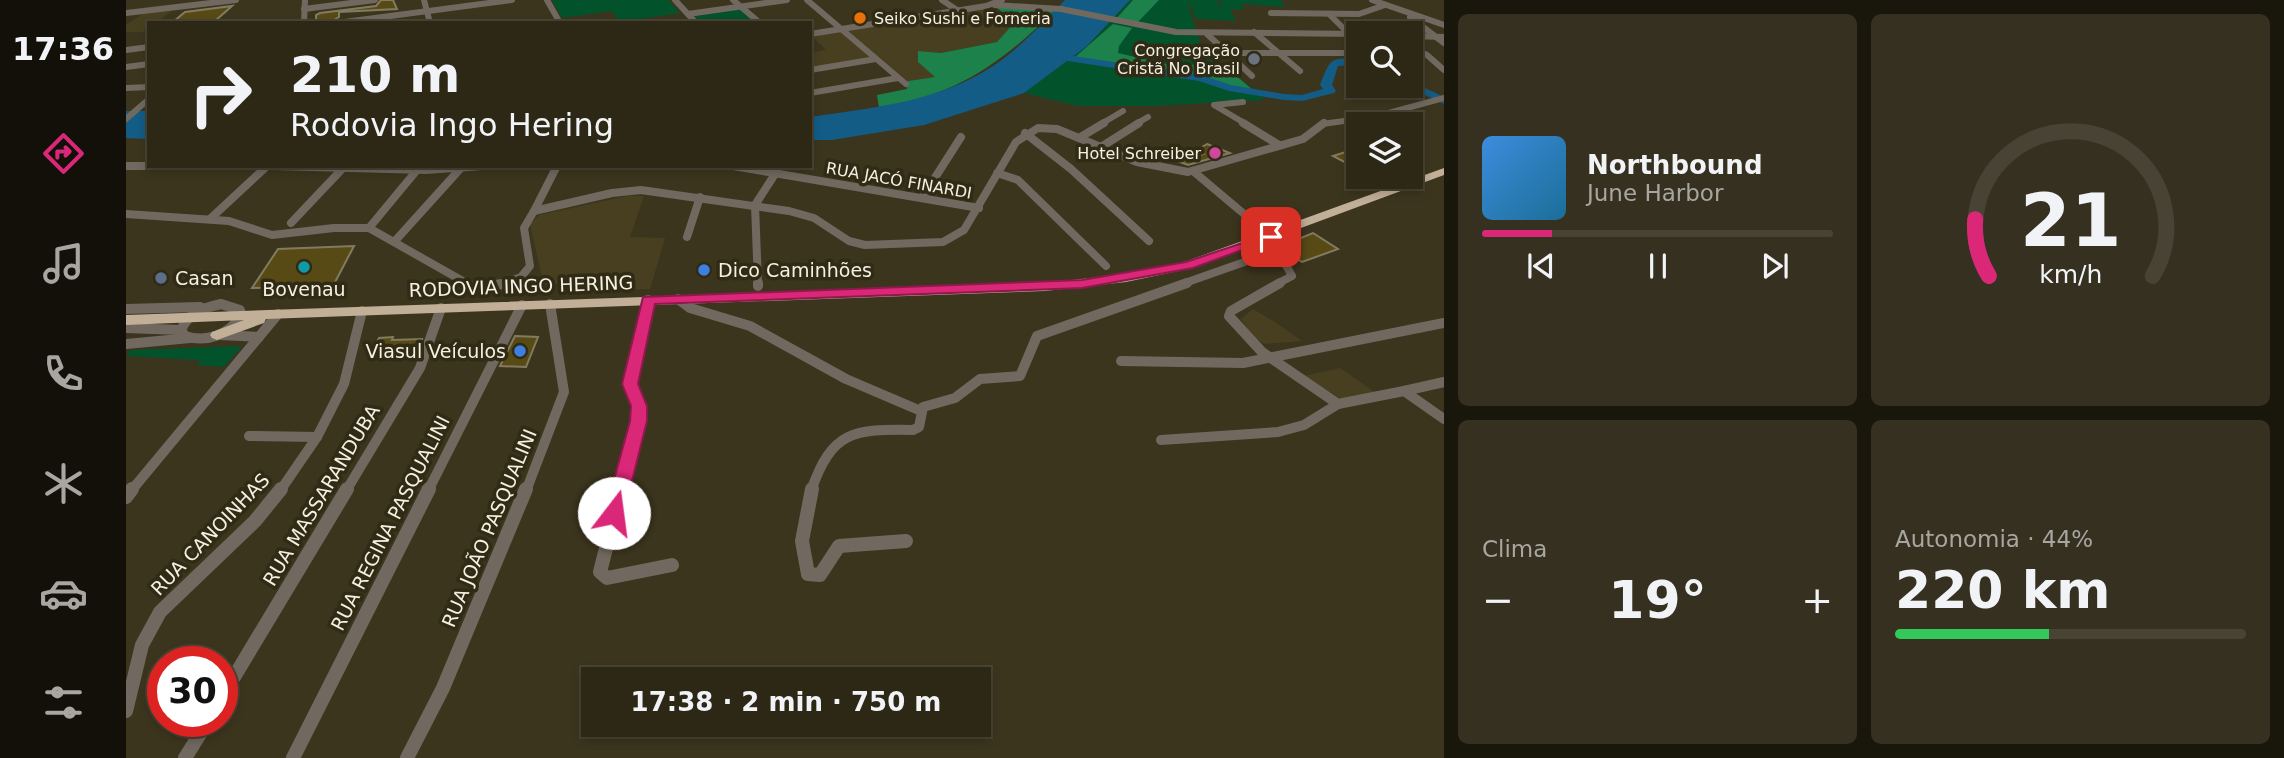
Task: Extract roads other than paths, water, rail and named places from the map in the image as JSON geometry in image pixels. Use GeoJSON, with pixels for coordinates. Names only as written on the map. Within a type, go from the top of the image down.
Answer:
{"type":"FeatureCollection","features":[{"type":"Feature","properties":{"kind":"highway","name":"RODOVIA INGO HERING"},"geometry":{"type":"LineString","coordinates":[[126,320],[151,323],[237,311],[278,314],[1082,284],[1173,269],[1256,243],[1444,171]]}},
{"type":"Feature","properties":{"kind":"highway"},"geometry":{"type":"LineString","coordinates":[[217,335],[278,314]]}},
{"type":"Feature","properties":{"kind":"street"},"geometry":{"type":"LineString","coordinates":[[231,9],[238,0]]}},
{"type":"Feature","properties":{"kind":"street"},"geometry":{"type":"LineString","coordinates":[[126,13],[238,0]]}},
{"type":"Feature","properties":{"kind":"street"},"geometry":{"type":"LineString","coordinates":[[304,21],[305,0]]}},
{"type":"Feature","properties":{"kind":"street"},"geometry":{"type":"LineString","coordinates":[[304,9],[375,0]]}},
{"type":"Feature","properties":{"kind":"street"},"geometry":{"type":"LineString","coordinates":[[424,0],[430,21]]}},
{"type":"Feature","properties":{"kind":"street"},"geometry":{"type":"LineString","coordinates":[[352,21],[512,0]]}},
{"type":"Feature","properties":{"kind":"street"},"geometry":{"type":"LineString","coordinates":[[547,0],[559,21]]}},
{"type":"Feature","properties":{"kind":"street"},"geometry":{"type":"LineString","coordinates":[[675,0],[694,21]]}},
{"type":"Feature","properties":{"kind":"street"},"geometry":{"type":"LineString","coordinates":[[733,0],[758,21]]}},
{"type":"Feature","properties":{"kind":"street"},"geometry":{"type":"LineString","coordinates":[[688,14],[787,0]]}},
{"type":"Feature","properties":{"kind":"street"},"geometry":{"type":"LineString","coordinates":[[807,0],[906,84]]}},
{"type":"Feature","properties":{"kind":"street"},"geometry":{"type":"LineString","coordinates":[[942,0],[957,10]]}},
{"type":"Feature","properties":{"kind":"street"},"geometry":{"type":"LineString","coordinates":[[1036,0],[1060,9]]}},
{"type":"Feature","properties":{"kind":"street"},"geometry":{"type":"LineString","coordinates":[[1371,0],[1444,25]]}},
{"type":"Feature","properties":{"kind":"street"},"geometry":{"type":"LineString","coordinates":[[812,33],[837,27],[856,27],[1002,2],[1060,9],[1176,32],[1346,34]]}},
{"type":"Feature","properties":{"kind":"street"},"geometry":{"type":"LineString","coordinates":[[1271,13],[1365,14],[1385,5]]}},
{"type":"Feature","properties":{"kind":"street"},"geometry":{"type":"LineString","coordinates":[[1405,12],[1416,21]]}},
{"type":"Feature","properties":{"kind":"street"},"geometry":{"type":"LineString","coordinates":[[1329,14],[1346,31]]}},
{"type":"Feature","properties":{"kind":"street"},"geometry":{"type":"LineString","coordinates":[[1421,21],[1434,21]]}},
{"type":"Feature","properties":{"kind":"street"},"geometry":{"type":"LineString","coordinates":[[1423,27],[1444,43]]}},
{"type":"Feature","properties":{"kind":"street"},"geometry":{"type":"LineString","coordinates":[[1254,32],[1300,71]]}},
{"type":"Feature","properties":{"kind":"street"},"geometry":{"type":"LineString","coordinates":[[1252,76],[1207,34],[1346,34]]}},
{"type":"Feature","properties":{"kind":"street"},"geometry":{"type":"LineString","coordinates":[[1423,36],[1436,36]]}},
{"type":"Feature","properties":{"kind":"street"},"geometry":{"type":"LineString","coordinates":[[1423,36],[1444,37]]}},
{"type":"Feature","properties":{"kind":"street"},"geometry":{"type":"LineString","coordinates":[[126,50],[147,47]]}},
{"type":"Feature","properties":{"kind":"street"},"geometry":{"type":"LineString","coordinates":[[1227,53],[1346,53]]}},
{"type":"Feature","properties":{"kind":"street"},"geometry":{"type":"LineString","coordinates":[[1423,55],[1444,70]]}},
{"type":"Feature","properties":{"kind":"street"},"geometry":{"type":"LineString","coordinates":[[812,70],[876,59]]}},
{"type":"Feature","properties":{"kind":"street"},"geometry":{"type":"LineString","coordinates":[[126,67],[147,64]]}},
{"type":"Feature","properties":{"kind":"street"},"geometry":{"type":"LineString","coordinates":[[812,93],[898,78]]}},
{"type":"Feature","properties":{"kind":"street"},"geometry":{"type":"LineString","coordinates":[[126,88],[147,87]]}},
{"type":"Feature","properties":{"kind":"street"},"geometry":{"type":"LineString","coordinates":[[534,211],[623,191],[700,197],[814,218],[856,243],[889,246],[932,243],[952,239],[969,223],[1016,142],[1025,133],[1050,128],[1145,164],[1193,172],[1306,137],[1325,122],[1374,117],[1444,98]]}},
{"type":"Feature","properties":{"kind":"street"},"geometry":{"type":"LineString","coordinates":[[126,119],[147,101]]}},
{"type":"Feature","properties":{"kind":"street"},"geometry":{"type":"LineString","coordinates":[[1243,102],[1214,105],[1279,145]]}},
{"type":"Feature","properties":{"kind":"street"},"geometry":{"type":"LineString","coordinates":[[1079,138],[1122,111]]}},
{"type":"Feature","properties":{"kind":"street"},"geometry":{"type":"LineString","coordinates":[[1101,147],[1148,117]]}},
{"type":"Feature","properties":{"kind":"street"},"geometry":{"type":"LineString","coordinates":[[1025,133],[1070,169],[1149,241]]}},
{"type":"Feature","properties":{"kind":"street"},"geometry":{"type":"LineString","coordinates":[[922,198],[961,137]]}},
{"type":"Feature","properties":{"kind":"street"},"geometry":{"type":"LineString","coordinates":[[126,166],[147,166]]}},
{"type":"Feature","properties":{"kind":"street"},"geometry":{"type":"LineString","coordinates":[[210,219],[265,168]]}},
{"type":"Feature","properties":{"kind":"street"},"geometry":{"type":"LineString","coordinates":[[291,223],[343,168]]}},
{"type":"Feature","properties":{"kind":"street"},"geometry":{"type":"LineString","coordinates":[[368,168],[467,168]]}},
{"type":"Feature","properties":{"kind":"street"},"geometry":{"type":"LineString","coordinates":[[126,214],[210,219],[237,223],[272,235],[334,228],[369,228],[468,287],[496,286],[521,276],[530,266],[524,228],[556,168]]}},
{"type":"Feature","properties":{"kind":"street","name":"RUA JACÓ FINARDI"},"geometry":{"type":"LineString","coordinates":[[744,168],[979,208]]}},
{"type":"Feature","properties":{"kind":"street"},"geometry":{"type":"LineString","coordinates":[[395,242],[460,169]]}},
{"type":"Feature","properties":{"kind":"street"},"geometry":{"type":"LineString","coordinates":[[369,228],[417,170]]}},
{"type":"Feature","properties":{"kind":"street"},"geometry":{"type":"LineString","coordinates":[[1193,172],[1250,219]]}},
{"type":"Feature","properties":{"kind":"street"},"geometry":{"type":"LineString","coordinates":[[997,173],[1018,180],[1105,266]]}},
{"type":"Feature","properties":{"kind":"street"},"geometry":{"type":"LineString","coordinates":[[758,286],[755,205],[775,174]]}},
{"type":"Feature","properties":{"kind":"street"},"geometry":{"type":"LineString","coordinates":[[687,237],[700,197]]}},
{"type":"Feature","properties":{"kind":"street"},"geometry":{"type":"LineString","coordinates":[[1256,243],[1291,271],[1290,280],[1231,312],[1229,316],[1237,329],[1273,359],[1338,404]]}},
{"type":"Feature","properties":{"kind":"street"},"geometry":{"type":"LineString","coordinates":[[906,541],[839,546],[820,575],[808,574],[804,567],[803,523],[821,466],[833,444],[861,431],[913,430],[919,427],[921,411],[928,405],[955,398],[981,379],[1020,376],[1026,371],[1032,340],[1043,333],[1270,253]]}},
{"type":"Feature","properties":{"kind":"street"},"geometry":{"type":"LineString","coordinates":[[678,299],[690,308],[750,326],[846,379],[921,411]]}},
{"type":"Feature","properties":{"kind":"street"},"geometry":{"type":"LineString","coordinates":[[648,300],[630,384],[639,406],[639,421],[600,572],[602,576],[615,578],[672,565]]}},
{"type":"Feature","properties":{"kind":"street","name":"RUA JOÃO PASQUALINI"},"geometry":{"type":"LineString","coordinates":[[407,758],[443,688],[560,409],[564,392],[550,304]]}},
{"type":"Feature","properties":{"kind":"street","name":"RUA REGINA PASQUALINI"},"geometry":{"type":"LineString","coordinates":[[293,758],[522,305]]}},
{"type":"Feature","properties":{"kind":"street"},"geometry":{"type":"LineString","coordinates":[[126,309],[182,319],[206,307],[237,311],[229,330],[217,335]]}},
{"type":"Feature","properties":{"kind":"street","name":"RUA MASSARANDUBA"},"geometry":{"type":"LineString","coordinates":[[238,670],[420,368],[441,308]]}},
{"type":"Feature","properties":{"kind":"street","name":"RUA CANOINHAS"},"geometry":{"type":"LineString","coordinates":[[126,710],[142,645],[160,612],[255,521],[293,475],[317,437],[344,384],[362,311]]}},
{"type":"Feature","properties":{"kind":"street"},"geometry":{"type":"LineString","coordinates":[[126,497],[278,314]]}},
{"type":"Feature","properties":{"kind":"street"},"geometry":{"type":"LineString","coordinates":[[182,319],[190,338]]}},
{"type":"Feature","properties":{"kind":"street"},"geometry":{"type":"LineString","coordinates":[[126,328],[151,323]]}},
{"type":"Feature","properties":{"kind":"street"},"geometry":{"type":"LineString","coordinates":[[127,344],[151,323]]}},
{"type":"Feature","properties":{"kind":"street"},"geometry":{"type":"LineString","coordinates":[[1121,361],[1243,363],[1444,323]]}},
{"type":"Feature","properties":{"kind":"street"},"geometry":{"type":"LineString","coordinates":[[127,344],[217,335],[259,337]]}},
{"type":"Feature","properties":{"kind":"street"},"geometry":{"type":"LineString","coordinates":[[1161,440],[1278,432],[1304,425],[1338,404],[1444,382]]}},
{"type":"Feature","properties":{"kind":"street"},"geometry":{"type":"LineString","coordinates":[[1404,391],[1444,419]]}},
{"type":"Feature","properties":{"kind":"street"},"geometry":{"type":"LineString","coordinates":[[249,436],[317,437]]}},
{"type":"Feature","properties":{"kind":"street"},"geometry":{"type":"LineString","coordinates":[[185,758],[198,737]]}},
{"type":"Feature","properties":{"kind":"water"},"geometry":{"type":"Polygon","coordinates":[[[1065,0],[1130,0],[1087,46],[1024,93],[924,125],[832,140],[812,140],[812,117],[903,102],[948,89],[990,68],[1029,36],[1065,0]]]}},
{"type":"Feature","properties":{"kind":"water"},"geometry":{"type":"Polygon","coordinates":[[[126,111],[147,111],[147,139],[126,138],[126,111]]]}},
{"type":"Feature","properties":{"kind":"waterway"},"geometry":{"type":"LineString","coordinates":[[1046,55],[1201,78],[1229,88],[1302,98],[1330,91],[1326,85],[1333,64],[1346,61]]}},
{"type":"Feature","properties":{"kind":"waterway"},"geometry":{"type":"LineString","coordinates":[[1423,90],[1444,101]]}},
{"type":"Feature","properties":{"kind":"place","name":"Seiko Sushi e Forneria"},"geometry":{"type":"Point","coordinates":[860,18]}},
{"type":"Feature","properties":{"kind":"place","name":"Congregação Cristã No Brasil"},"geometry":{"type":"Point","coordinates":[1254,59]}},
{"type":"Feature","properties":{"kind":"place","name":"Hotel Schreiber"},"geometry":{"type":"Point","coordinates":[1215,153]}},
{"type":"Feature","properties":{"kind":"place","name":"Bovenau"},"geometry":{"type":"Point","coordinates":[304,267]}},
{"type":"Feature","properties":{"kind":"place","name":"Dico Caminhões"},"geometry":{"type":"Point","coordinates":[704,270]}},
{"type":"Feature","properties":{"kind":"place","name":"Casan"},"geometry":{"type":"Point","coordinates":[161,278]}},
{"type":"Feature","properties":{"kind":"place","name":"Viasul Veículos"},"geometry":{"type":"Point","coordinates":[520,351]}}]}
